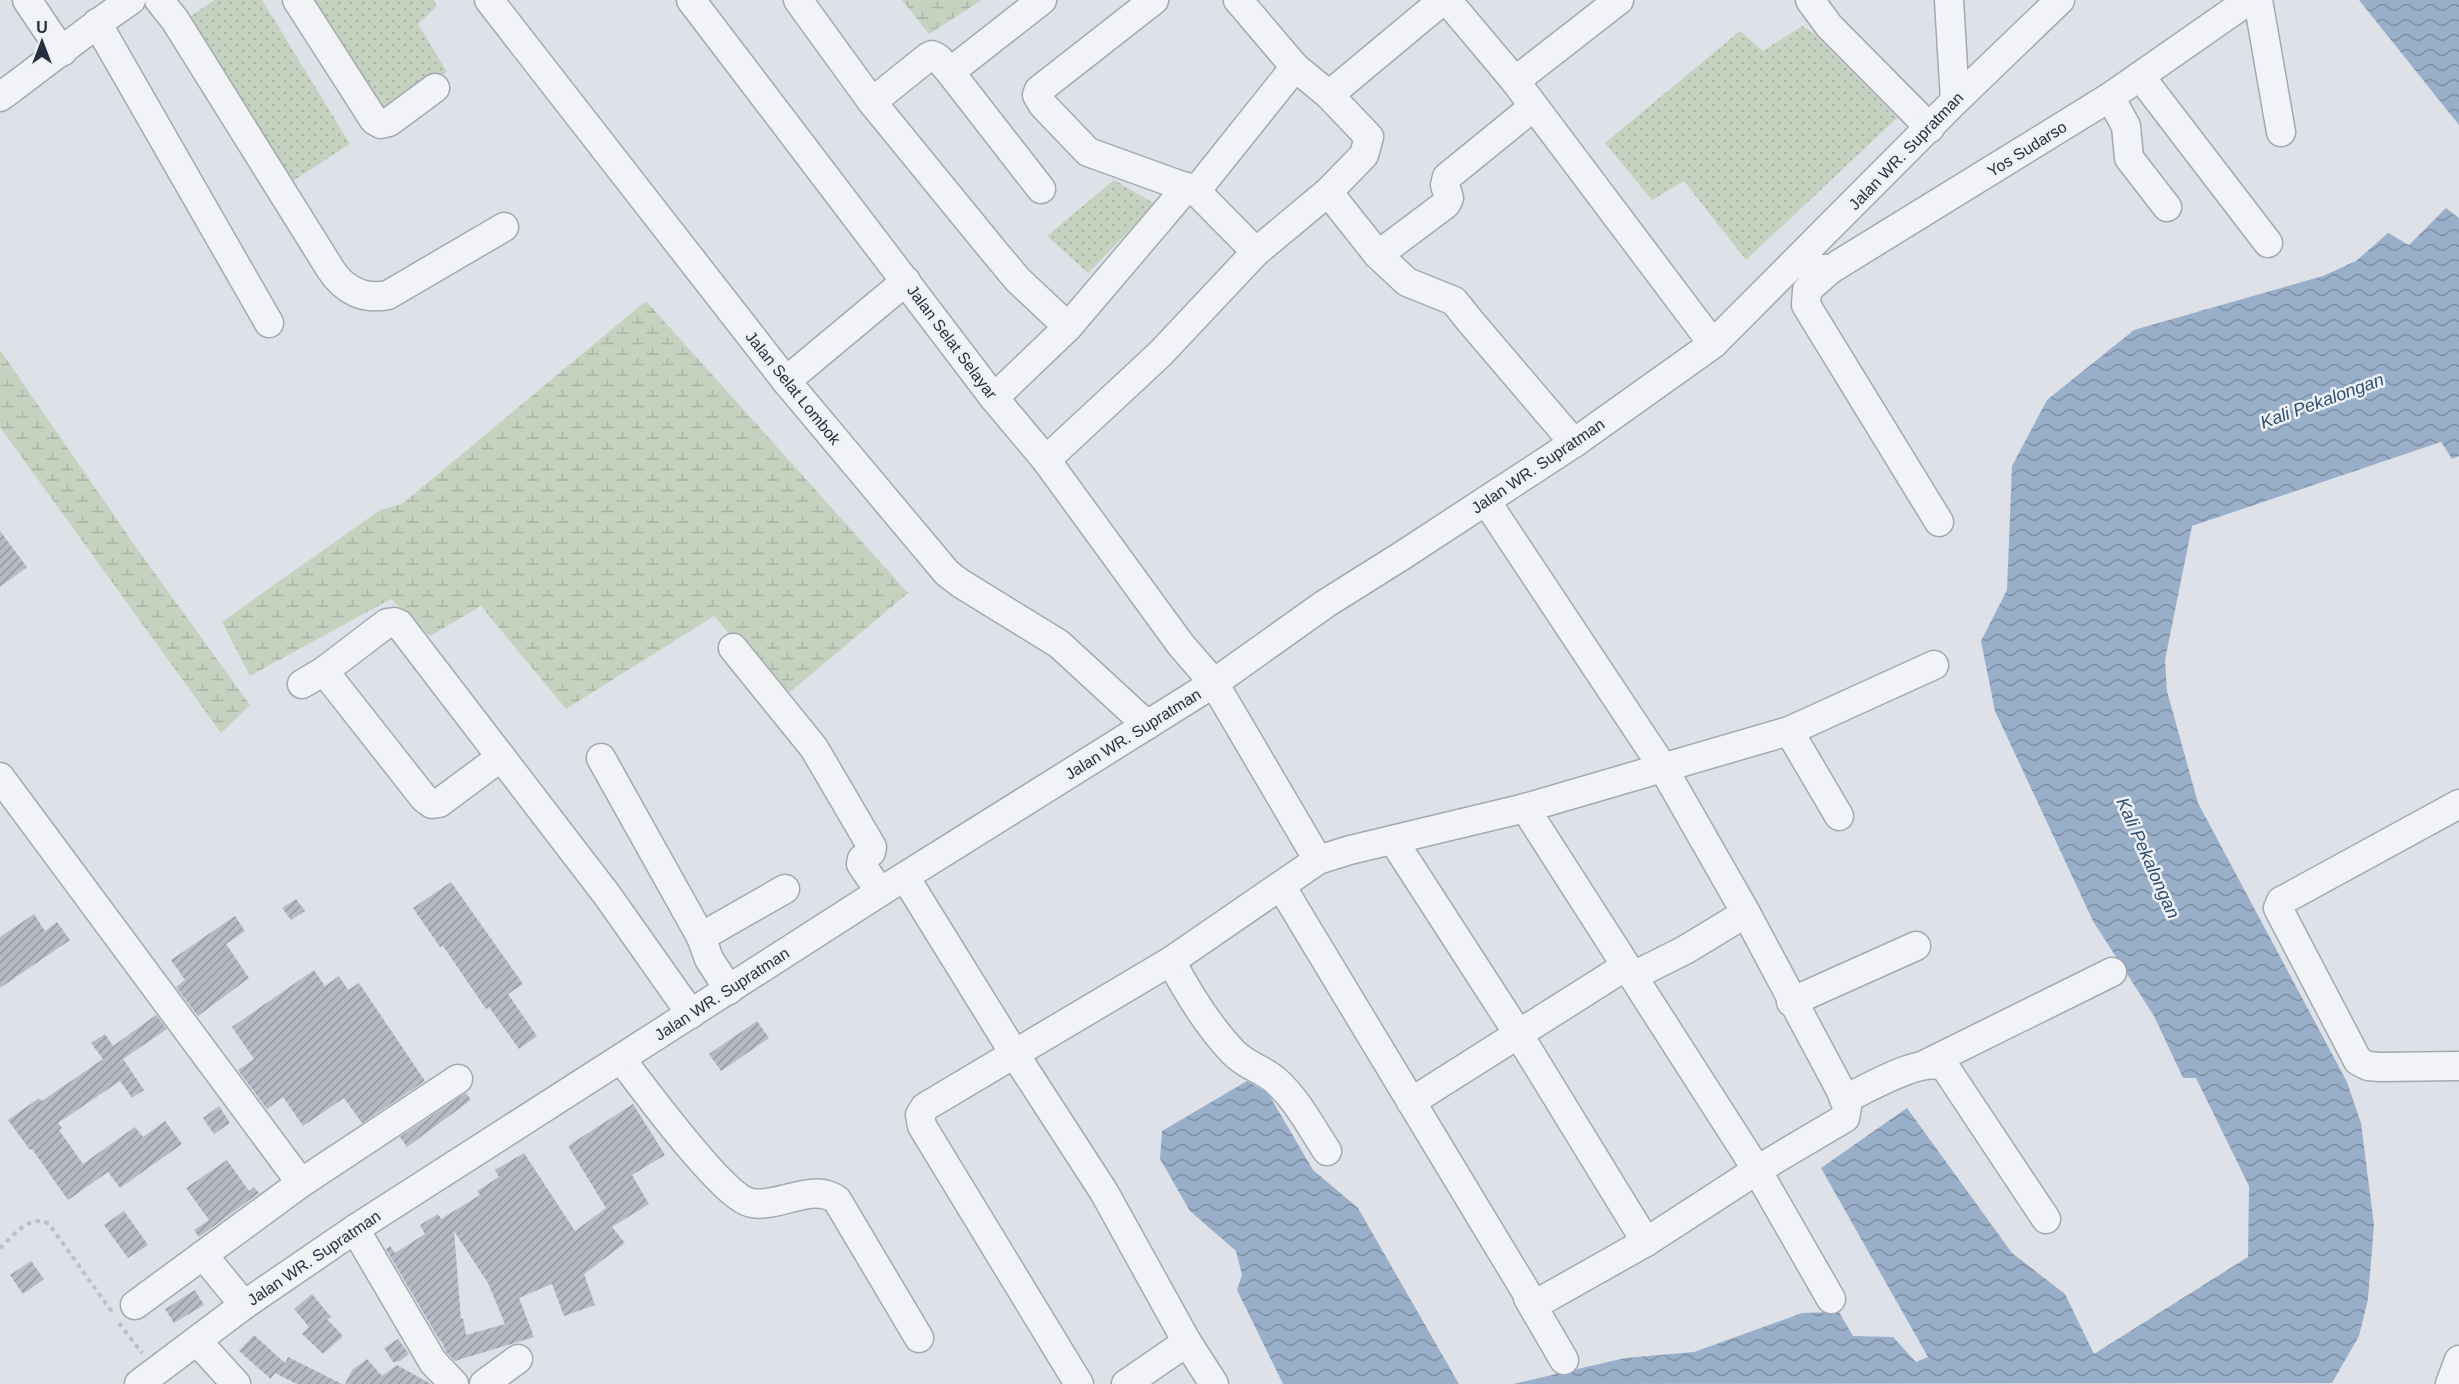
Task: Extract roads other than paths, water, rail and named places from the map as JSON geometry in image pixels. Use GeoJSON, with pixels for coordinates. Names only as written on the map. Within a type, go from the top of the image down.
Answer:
{"type":"FeatureCollection","features":[{"type":"Feature","properties":{"kind":"street"},"geometry":{"type":"LineString","coordinates":[[27,0],[62,52]]}},
{"type":"Feature","properties":{"kind":"street"},"geometry":{"type":"LineString","coordinates":[[0,97],[131,0]]}},
{"type":"Feature","properties":{"kind":"street"},"geometry":{"type":"LineString","coordinates":[[159,0],[175,20],[338,281],[346,287],[372,298],[388,295],[504,227]]}},
{"type":"Feature","properties":{"kind":"street"},"geometry":{"type":"LineString","coordinates":[[297,0],[374,120],[381,124],[390,122],[435,88]]}},
{"type":"Feature","properties":{"kind":"street","name":"Jalan Selat Lombok"},"geometry":{"type":"LineString","coordinates":[[489,0],[786,381],[947,573],[1059,644],[1147,725]]}},
{"type":"Feature","properties":{"kind":"street","name":"Jalan Selat Selayar"},"geometry":{"type":"LineString","coordinates":[[691,0],[994,398],[1046,460],[1181,645],[1209,677],[1318,860]]}},
{"type":"Feature","properties":{"kind":"street"},"geometry":{"type":"LineString","coordinates":[[798,0],[872,102],[997,255],[1018,280],[1068,327]]}},
{"type":"Feature","properties":{"kind":"street"},"geometry":{"type":"LineString","coordinates":[[950,72],[1042,0]]}},
{"type":"Feature","properties":{"kind":"street"},"geometry":{"type":"LineString","coordinates":[[1154,0],[1039,90],[1037,95],[1042,105],[1088,152],[1191,189],[1256,252]]}},
{"type":"Feature","properties":{"kind":"street"},"geometry":{"type":"LineString","coordinates":[[1046,460],[1160,354],[1256,252],[1328,192],[1368,148],[1369,137],[1329,95],[1295,66],[1238,0]]}},
{"type":"Feature","properties":{"kind":"street"},"geometry":{"type":"LineString","coordinates":[[1329,95],[1445,0],[1515,81],[1713,344]]}},
{"type":"Feature","properties":{"kind":"street"},"geometry":{"type":"LineString","coordinates":[[1515,81],[1619,0]]}},
{"type":"Feature","properties":{"kind":"street"},"geometry":{"type":"LineString","coordinates":[[1810,0],[1829,26],[1930,128]]}},
{"type":"Feature","properties":{"kind":"street"},"geometry":{"type":"LineString","coordinates":[[1948,0],[1955,100]]}},
{"type":"Feature","properties":{"kind":"street","name":"Jalan WR. Supratman"},"geometry":{"type":"LineString","coordinates":[[147,1378],[244,1305],[356,1229],[621,1059],[682,1001],[714,966],[870,877],[905,877],[1147,725],[1209,677],[1574,443],[1713,344],[1930,128],[1955,100],[2060,0]]}},
{"type":"Feature","properties":{"kind":"street","name":"Yos Sudarso"},"geometry":{"type":"LineString","coordinates":[[1939,522],[1806,305],[1807,290],[1832,269],[2110,97],[2249,0]]}},
{"type":"Feature","properties":{"kind":"street"},"geometry":{"type":"LineString","coordinates":[[2258,0],[2281,132]]}},
{"type":"Feature","properties":{"kind":"street"},"geometry":{"type":"LineString","coordinates":[[97,23],[269,323]]}},
{"type":"Feature","properties":{"kind":"street"},"geometry":{"type":"LineString","coordinates":[[872,102],[932,55],[938,58],[1041,189]]}},
{"type":"Feature","properties":{"kind":"street"},"geometry":{"type":"LineString","coordinates":[[994,398],[1068,327],[1191,189],[1295,66]]}},
{"type":"Feature","properties":{"kind":"street"},"geometry":{"type":"LineString","coordinates":[[2140,76],[2268,243]]}},
{"type":"Feature","properties":{"kind":"street"},"geometry":{"type":"LineString","coordinates":[[2110,97],[2128,131],[2129,158],[2167,207]]}},
{"type":"Feature","properties":{"kind":"street"},"geometry":{"type":"LineString","coordinates":[[1378,255],[1446,204],[1449,198],[1445,185],[1448,177],[1533,107]]}},
{"type":"Feature","properties":{"kind":"street"},"geometry":{"type":"LineString","coordinates":[[1328,192],[1378,255],[1410,285],[1441,295],[1459,304],[1470,321],[1574,443]]}},
{"type":"Feature","properties":{"kind":"street"},"geometry":{"type":"LineString","coordinates":[[1795,263],[1817,269],[1832,269]]}},
{"type":"Feature","properties":{"kind":"street"},"geometry":{"type":"LineString","coordinates":[[786,381],[906,281]]}},
{"type":"Feature","properties":{"kind":"street"},"geometry":{"type":"LineString","coordinates":[[1486,501],[1662,766],[1746,913],[1791,1002],[1845,1099],[1847,1110],[1842,1120],[1757,1170],[1646,1242],[1543,1300],[1536,1302],[1528,1298]]}},
{"type":"Feature","properties":{"kind":"street"},"geometry":{"type":"LineString","coordinates":[[501,757],[439,803],[430,803],[313,677],[387,623],[397,623],[403,628],[607,895],[682,1001]]}},
{"type":"Feature","properties":{"kind":"street"},"geometry":{"type":"LineString","coordinates":[[733,648],[814,748],[870,842],[872,850],[862,859],[870,877]]}},
{"type":"Feature","properties":{"kind":"street"},"geometry":{"type":"LineString","coordinates":[[1079,1384],[985,1233],[920,1121],[921,1112],[925,1107],[1171,961],[1318,860],[1350,850],[1525,808],[1662,766],[1789,731],[1934,665]]}},
{"type":"Feature","properties":{"kind":"street"},"geometry":{"type":"LineString","coordinates":[[1789,731],[1839,816]]}},
{"type":"Feature","properties":{"kind":"street"},"geometry":{"type":"LineString","coordinates":[[601,758],[714,966],[785,889]]}},
{"type":"Feature","properties":{"kind":"street"},"geometry":{"type":"LineString","coordinates":[[0,777],[301,1183]]}},
{"type":"Feature","properties":{"kind":"street"},"geometry":{"type":"LineString","coordinates":[[2459,804],[2287,898],[2278,908],[2358,1062],[2380,1067],[2459,1066]]}},
{"type":"Feature","properties":{"kind":"street"},"geometry":{"type":"LineString","coordinates":[[1525,808],[1757,1170],[1831,1299]]}},
{"type":"Feature","properties":{"kind":"street"},"geometry":{"type":"LineString","coordinates":[[1393,840],[1519,1035],[1646,1242]]}},
{"type":"Feature","properties":{"kind":"street"},"geometry":{"type":"LineString","coordinates":[[905,877],[1014,1053],[1104,1192],[1187,1342],[1214,1384]]}},
{"type":"Feature","properties":{"kind":"street"},"geometry":{"type":"LineString","coordinates":[[1281,886],[1564,1360]]}},
{"type":"Feature","properties":{"kind":"street"},"geometry":{"type":"LineString","coordinates":[[1411,1102],[1519,1035],[1630,971],[1685,950],[1746,913]]}},
{"type":"Feature","properties":{"kind":"street"},"geometry":{"type":"LineString","coordinates":[[1791,1002],[1916,946]]}},
{"type":"Feature","properties":{"kind":"street"},"geometry":{"type":"LineString","coordinates":[[1171,961],[1192,1001],[1218,1035],[1241,1060],[1273,1078],[1285,1089],[1327,1151]]}},
{"type":"Feature","properties":{"kind":"street"},"geometry":{"type":"LineString","coordinates":[[1845,1099],[1926,1064],[2112,972]]}},
{"type":"Feature","properties":{"kind":"street"},"geometry":{"type":"LineString","coordinates":[[621,1059],[690,1148],[742,1199],[754,1204],[816,1194],[827,1195],[837,1200],[919,1338]]}},
{"type":"Feature","properties":{"kind":"street"},"geometry":{"type":"LineString","coordinates":[[1926,1064],[1938,1064],[1949,1070],[2046,1219]]}},
{"type":"Feature","properties":{"kind":"street"},"geometry":{"type":"LineString","coordinates":[[135,1305],[301,1183],[458,1079]]}},
{"type":"Feature","properties":{"kind":"street"},"geometry":{"type":"LineString","coordinates":[[356,1229],[433,1362],[454,1384]]}},
{"type":"Feature","properties":{"kind":"street"},"geometry":{"type":"LineString","coordinates":[[203,1255],[244,1305]]}},
{"type":"Feature","properties":{"kind":"street"},"geometry":{"type":"LineString","coordinates":[[197,1341],[236,1384]]}},
{"type":"Feature","properties":{"kind":"street"},"geometry":{"type":"LineString","coordinates":[[1126,1384],[1187,1342]]}},
{"type":"Feature","properties":{"kind":"street"},"geometry":{"type":"LineString","coordinates":[[484,1384],[518,1359]]}},
{"type":"Feature","properties":{"kind":"street"},"geometry":{"type":"LineString","coordinates":[[2450,1384],[2459,1360]]}},
{"type":"Feature","properties":{"kind":"water"},"geometry":{"type":"Polygon","coordinates":[[[2359,0],[2459,0],[2459,125],[2359,0]]]}},
{"type":"Feature","properties":{"kind":"water","name":"Kali Pekalongan"},"geometry":{"type":"Polygon","coordinates":[[[2446,208],[2459,218],[2459,456],[2452,459],[2441,442],[2192,526],[2165,660],[2167,691],[2198,803],[2347,1082],[2361,1123],[2374,1225],[2368,1299],[2359,1336],[2332,1383],[1513,1384],[1625,1358],[1694,1352],[1802,1313],[1839,1312],[1853,1336],[1893,1337],[1916,1362],[1928,1357],[1821,1168],[1907,1108],[2012,1253],[2065,1294],[2094,1354],[2248,1257],[2249,1186],[2196,1078],[2183,1078],[2154,1016],[2093,921],[1995,711],[1981,641],[2007,590],[2012,466],[2047,400],[2134,330],[2323,276],[2356,261],[2388,233],[2409,245],[2446,208]]]}},
{"type":"Feature","properties":{"kind":"water"},"geometry":{"type":"Polygon","coordinates":[[[1247,1081],[1268,1093],[1313,1170],[1358,1208],[1459,1384],[1283,1384],[1237,1290],[1242,1275],[1236,1251],[1190,1211],[1160,1159],[1162,1131],[1247,1081]]]}}]}
